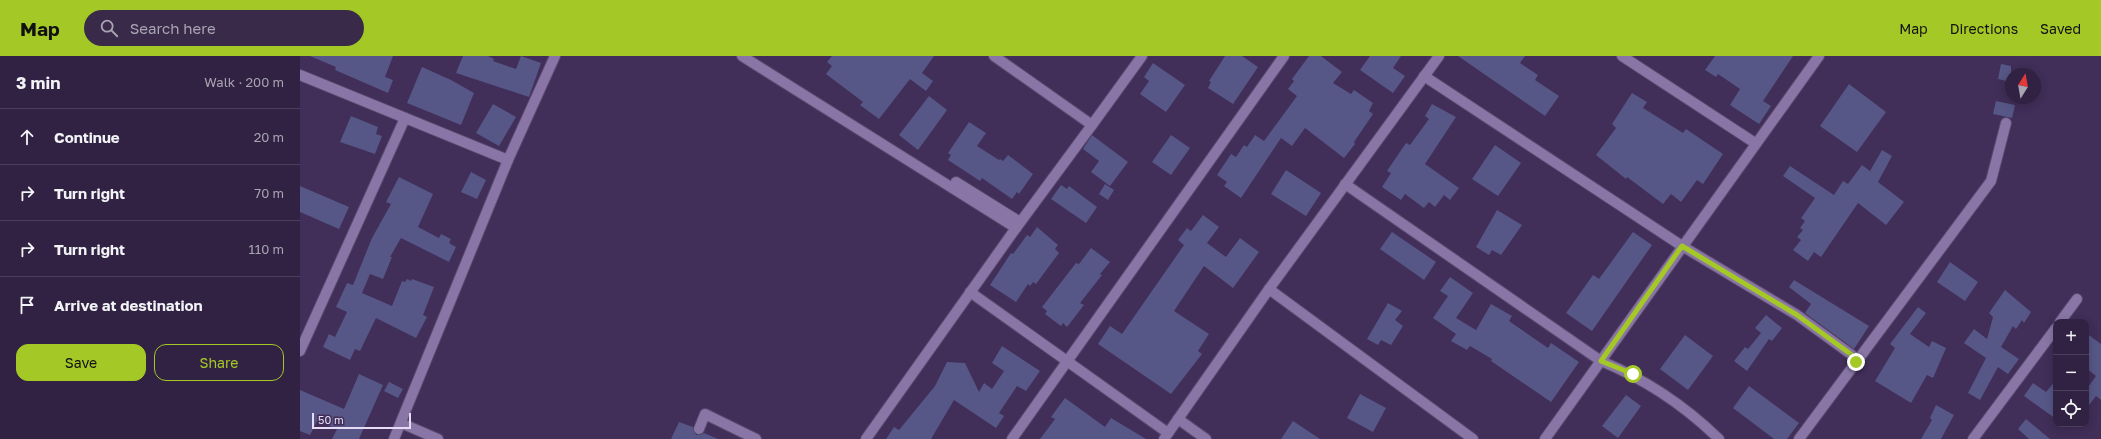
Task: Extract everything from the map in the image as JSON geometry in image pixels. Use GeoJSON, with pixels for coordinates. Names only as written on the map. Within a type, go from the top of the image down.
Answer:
{"type":"FeatureCollection","features":[{"type":"Feature","properties":{"kind":"street"},"geometry":{"type":"LineString","coordinates":[[394,439],[508,160],[555,56]]}},
{"type":"Feature","properties":{"kind":"street"},"geometry":{"type":"LineString","coordinates":[[742,56],[1018,225]]}},
{"type":"Feature","properties":{"kind":"street"},"geometry":{"type":"LineString","coordinates":[[747,56],[1018,225]]}},
{"type":"Feature","properties":{"kind":"street"},"geometry":{"type":"LineString","coordinates":[[994,56],[1092,125]]}},
{"type":"Feature","properties":{"kind":"street"},"geometry":{"type":"LineString","coordinates":[[866,439],[1018,225],[1142,56]]}},
{"type":"Feature","properties":{"kind":"street"},"geometry":{"type":"LineString","coordinates":[[1012,439],[1284,56]]}},
{"type":"Feature","properties":{"kind":"street"},"geometry":{"type":"LineString","coordinates":[[970,292],[1068,362],[1166,436],[1269,289],[1439,56]]}},
{"type":"Feature","properties":{"kind":"street"},"geometry":{"type":"LineString","coordinates":[[1622,56],[1755,143]]}},
{"type":"Feature","properties":{"kind":"street"},"geometry":{"type":"LineString","coordinates":[[1545,439],[1755,143],[1819,56]]}},
{"type":"Feature","properties":{"kind":"street"},"geometry":{"type":"LineString","coordinates":[[300,76],[508,160]]}},
{"type":"Feature","properties":{"kind":"street"},"geometry":{"type":"LineString","coordinates":[[1424,76],[1682,246],[1797,315],[1856,358],[1856,362]]}},
{"type":"Feature","properties":{"kind":"street"},"geometry":{"type":"LineString","coordinates":[[300,351],[405,118]]}},
{"type":"Feature","properties":{"kind":"street"},"geometry":{"type":"LineString","coordinates":[[1799,439],[1991,181],[2006,123]]}},
{"type":"Feature","properties":{"kind":"street"},"geometry":{"type":"LineString","coordinates":[[1345,184],[1601,361],[1633,374],[1694,414],[1719,439]]}},
{"type":"Feature","properties":{"kind":"street"},"geometry":{"type":"LineString","coordinates":[[1269,289],[1474,439]]}},
{"type":"Feature","properties":{"kind":"street"},"geometry":{"type":"LineString","coordinates":[[2062,319],[2077,299]]}},
{"type":"Feature","properties":{"kind":"street"},"geometry":{"type":"LineString","coordinates":[[1973,439],[2053,332]]}},
{"type":"Feature","properties":{"kind":"street"},"geometry":{"type":"LineString","coordinates":[[699,429],[705,414],[756,439]]}},
{"type":"Feature","properties":{"kind":"street"},"geometry":{"type":"LineString","coordinates":[[1178,420],[1206,439]]}},
{"type":"Feature","properties":{"kind":"street"},"geometry":{"type":"LineString","coordinates":[[400,423],[438,439]]}},
{"type":"Feature","properties":{"kind":"building"},"geometry":{"type":"Polygon","coordinates":[[[310,56],[393,56],[385,77],[393,80],[388,93],[335,70],[336,67],[310,56]]]}},
{"type":"Feature","properties":{"kind":"building"},"geometry":{"type":"Polygon","coordinates":[[[463,56],[488,56],[494,59],[493,61],[516,69],[521,56],[541,63],[529,97],[456,73],[463,56]]]}},
{"type":"Feature","properties":{"kind":"building"},"geometry":{"type":"Polygon","coordinates":[[[832,56],[934,56],[922,73],[933,81],[926,91],[910,79],[879,119],[860,105],[863,102],[826,74],[832,66],[827,62],[832,56]]]}},
{"type":"Feature","properties":{"kind":"building"},"geometry":{"type":"Polygon","coordinates":[[[1225,56],[1242,56],[1258,67],[1233,104],[1208,88],[1211,82],[1209,81],[1225,56]]]}},
{"type":"Feature","properties":{"kind":"building"},"geometry":{"type":"Polygon","coordinates":[[[1309,56],[1321,56],[1342,72],[1333,83],[1351,94],[1354,90],[1373,103],[1369,111],[1373,114],[1354,142],[1355,144],[1344,158],[1305,128],[1292,146],[1281,138],[1241,198],[1224,186],[1227,182],[1217,175],[1231,154],[1236,157],[1244,145],[1247,147],[1255,135],[1264,141],[1297,96],[1288,89],[1294,81],[1292,79],[1309,56]]]}},
{"type":"Feature","properties":{"kind":"building"},"geometry":{"type":"Polygon","coordinates":[[[1370,56],[1401,56],[1393,68],[1405,76],[1393,93],[1360,70],[1370,56]]]}},
{"type":"Feature","properties":{"kind":"building"},"geometry":{"type":"Polygon","coordinates":[[[1458,56],[1525,56],[1520,63],[1538,75],[1535,80],[1559,96],[1545,116],[1458,56]]]}},
{"type":"Feature","properties":{"kind":"building"},"geometry":{"type":"Polygon","coordinates":[[[1715,56],[1793,56],[1763,101],[1771,106],[1759,124],[1730,105],[1740,89],[1718,74],[1716,77],[1705,70],[1715,56]]]}},
{"type":"Feature","properties":{"kind":"building"},"geometry":{"type":"Polygon","coordinates":[[[1153,63],[1185,85],[1166,112],[1140,94],[1149,81],[1144,77],[1153,63]]]}},
{"type":"Feature","properties":{"kind":"building"},"geometry":{"type":"Polygon","coordinates":[[[2001,64],[2011,66],[2011,68],[2005,68],[2005,81],[1998,79],[2001,64]]]}},
{"type":"Feature","properties":{"kind":"building"},"geometry":{"type":"Polygon","coordinates":[[[422,67],[451,80],[474,93],[461,125],[407,103],[422,67]]]}},
{"type":"Feature","properties":{"kind":"building"},"geometry":{"type":"Polygon","coordinates":[[[1849,84],[1886,112],[1857,152],[1820,126],[1849,84]]]}},
{"type":"Feature","properties":{"kind":"building"},"geometry":{"type":"Polygon","coordinates":[[[1632,93],[1647,102],[1643,108],[1683,133],[1686,129],[1723,154],[1703,184],[1697,180],[1681,202],[1671,194],[1663,204],[1627,177],[1626,179],[1596,155],[1616,128],[1612,124],[1632,93]]]}},
{"type":"Feature","properties":{"kind":"building"},"geometry":{"type":"Polygon","coordinates":[[[929,96],[947,110],[918,150],[899,135],[929,96]]]}},
{"type":"Feature","properties":{"kind":"building"},"geometry":{"type":"Polygon","coordinates":[[[1996,101],[2015,105],[2012,118],[1993,114],[1996,101]]]}},
{"type":"Feature","properties":{"kind":"building"},"geometry":{"type":"Polygon","coordinates":[[[493,104],[516,117],[499,146],[476,133],[493,104]]]}},
{"type":"Feature","properties":{"kind":"building"},"geometry":{"type":"Polygon","coordinates":[[[1432,104],[1456,117],[1425,164],[1459,188],[1450,200],[1444,195],[1435,207],[1429,202],[1424,208],[1405,194],[1401,200],[1382,187],[1391,173],[1387,171],[1406,143],[1410,145],[1429,119],[1425,116],[1432,104]]]}},
{"type":"Feature","properties":{"kind":"building"},"geometry":{"type":"Polygon","coordinates":[[[351,116],[378,127],[376,134],[382,136],[375,154],[340,142],[351,116]]]}},
{"type":"Feature","properties":{"kind":"building"},"geometry":{"type":"Polygon","coordinates":[[[969,122],[986,133],[977,146],[999,160],[1000,159],[1003,161],[1008,155],[1033,174],[1019,194],[1017,192],[1012,199],[982,178],[980,181],[948,160],[951,155],[948,153],[969,122]]]}},
{"type":"Feature","properties":{"kind":"building"},"geometry":{"type":"Polygon","coordinates":[[[1092,135],[1128,162],[1110,186],[1091,172],[1099,161],[1083,149],[1092,135]]]}},
{"type":"Feature","properties":{"kind":"building"},"geometry":{"type":"Polygon","coordinates":[[[1171,135],[1190,148],[1171,175],[1152,162],[1171,135]]]}},
{"type":"Feature","properties":{"kind":"building"},"geometry":{"type":"Polygon","coordinates":[[[1495,145],[1521,163],[1498,196],[1472,179],[1495,145]]]}},
{"type":"Feature","properties":{"kind":"building"},"geometry":{"type":"Polygon","coordinates":[[[1882,150],[1892,156],[1878,182],[1904,202],[1886,225],[1858,203],[1821,257],[1814,252],[1808,261],[1793,250],[1801,240],[1797,237],[1803,230],[1800,228],[1805,221],[1801,218],[1815,198],[1783,176],[1790,166],[1834,195],[1843,181],[1848,184],[1862,165],[1870,171],[1882,150]]]}},
{"type":"Feature","properties":{"kind":"building"},"geometry":{"type":"Polygon","coordinates":[[[1286,170],[1321,193],[1306,216],[1271,194],[1286,170]]]}},
{"type":"Feature","properties":{"kind":"building"},"geometry":{"type":"Polygon","coordinates":[[[471,172],[486,180],[477,199],[461,192],[471,172]]]}},
{"type":"Feature","properties":{"kind":"building"},"geometry":{"type":"Polygon","coordinates":[[[399,177],[433,194],[418,227],[439,238],[441,234],[451,239],[449,243],[456,247],[449,262],[401,238],[390,257],[392,257],[383,279],[370,274],[362,293],[392,306],[402,281],[405,282],[407,279],[411,281],[412,279],[434,287],[423,315],[427,317],[416,338],[376,318],[360,351],[355,349],[350,360],[323,347],[329,334],[335,337],[347,312],[336,307],[347,283],[353,285],[372,238],[391,204],[386,202],[399,177]]]}},
{"type":"Feature","properties":{"kind":"building"},"geometry":{"type":"Polygon","coordinates":[[[1105,184],[1114,190],[1108,200],[1099,194],[1105,184]]]}},
{"type":"Feature","properties":{"kind":"building"},"geometry":{"type":"Polygon","coordinates":[[[1061,185],[1067,189],[1069,186],[1097,207],[1086,223],[1051,199],[1061,185]]]}},
{"type":"Feature","properties":{"kind":"building"},"geometry":{"type":"Polygon","coordinates":[[[300,186],[349,207],[339,229],[300,212],[300,186]]]}},
{"type":"Feature","properties":{"kind":"building"},"geometry":{"type":"Polygon","coordinates":[[[1497,210],[1522,225],[1501,255],[1492,250],[1489,255],[1476,247],[1497,210]]]}},
{"type":"Feature","properties":{"kind":"building"},"geometry":{"type":"Polygon","coordinates":[[[1203,215],[1219,227],[1207,243],[1226,257],[1240,238],[1259,252],[1233,288],[1204,266],[1174,311],[1209,334],[1198,351],[1202,354],[1171,394],[1098,344],[1110,326],[1122,334],[1184,245],[1178,240],[1187,228],[1191,231],[1203,215]]]}},
{"type":"Feature","properties":{"kind":"building"},"geometry":{"type":"Polygon","coordinates":[[[1037,227],[1058,245],[1055,249],[1059,253],[1036,284],[1033,282],[1030,286],[1028,284],[1016,302],[990,285],[1011,253],[1013,254],[1027,235],[1030,237],[1037,227]]]}},
{"type":"Feature","properties":{"kind":"building"},"geometry":{"type":"Polygon","coordinates":[[[1392,232],[1436,262],[1424,280],[1380,249],[1392,232]]]}},
{"type":"Feature","properties":{"kind":"building"},"geometry":{"type":"Polygon","coordinates":[[[1633,232],[1652,245],[1592,331],[1566,313],[1593,275],[1599,279],[1633,232]]]}},
{"type":"Feature","properties":{"kind":"building"},"geometry":{"type":"Polygon","coordinates":[[[1091,248],[1110,262],[1100,274],[1102,275],[1080,303],[1084,305],[1067,327],[1063,323],[1061,326],[1045,314],[1047,311],[1042,307],[1076,263],[1079,264],[1091,248]]]}},
{"type":"Feature","properties":{"kind":"building"},"geometry":{"type":"Polygon","coordinates":[[[1950,262],[1978,282],[1965,301],[1937,282],[1950,262]]]}},
{"type":"Feature","properties":{"kind":"building"},"geometry":{"type":"Polygon","coordinates":[[[1450,277],[1473,293],[1456,318],[1476,330],[1491,304],[1512,316],[1509,321],[1548,348],[1551,343],[1579,362],[1551,402],[1491,361],[1492,359],[1470,346],[1467,350],[1451,341],[1456,334],[1433,318],[1448,296],[1440,291],[1450,277]]]}},
{"type":"Feature","properties":{"kind":"building"},"geometry":{"type":"Polygon","coordinates":[[[1794,280],[1869,326],[1854,349],[1805,313],[1811,304],[1789,287],[1794,280]]]}},
{"type":"Feature","properties":{"kind":"building"},"geometry":{"type":"Polygon","coordinates":[[[2005,290],[2031,312],[2024,323],[2022,320],[2016,329],[2013,326],[2001,347],[2019,359],[2008,374],[1998,367],[1980,400],[1968,393],[1986,358],[1964,343],[1974,329],[1987,339],[1993,317],[1989,313],[2005,290]]]}},
{"type":"Feature","properties":{"kind":"building"},"geometry":{"type":"Polygon","coordinates":[[[1388,303],[1402,311],[1395,320],[1403,326],[1391,345],[1381,340],[1378,345],[1367,339],[1388,303]]]}},
{"type":"Feature","properties":{"kind":"building"},"geometry":{"type":"Polygon","coordinates":[[[1918,307],[1926,313],[1910,334],[1929,347],[1932,341],[1946,348],[1933,378],[1927,375],[1911,403],[1875,381],[1895,348],[1890,344],[1918,307]]]}},
{"type":"Feature","properties":{"kind":"building"},"geometry":{"type":"Polygon","coordinates":[[[1766,315],[1782,328],[1772,341],[1769,339],[1747,371],[1734,361],[1745,347],[1748,349],[1761,333],[1755,328],[1766,315]]]}},
{"type":"Feature","properties":{"kind":"building"},"geometry":{"type":"Polygon","coordinates":[[[1685,335],[1713,356],[1688,390],[1660,369],[1685,335]]]}},
{"type":"Feature","properties":{"kind":"building"},"geometry":{"type":"Polygon","coordinates":[[[2089,335],[2101,344],[2101,400],[2096,396],[2089,405],[2089,386],[2096,376],[2089,370],[2089,335]]]}},
{"type":"Feature","properties":{"kind":"building"},"geometry":{"type":"Polygon","coordinates":[[[1002,346],[1040,371],[1026,391],[1017,386],[999,413],[1004,416],[996,428],[954,400],[931,439],[886,439],[894,427],[899,430],[935,386],[947,362],[965,363],[979,392],[984,383],[992,389],[1004,371],[992,363],[1002,346]]]}},
{"type":"Feature","properties":{"kind":"building"},"geometry":{"type":"Polygon","coordinates":[[[359,374],[383,385],[359,439],[332,439],[337,429],[317,421],[310,435],[300,431],[300,390],[344,409],[359,374]]]}},
{"type":"Feature","properties":{"kind":"building"},"geometry":{"type":"Polygon","coordinates":[[[389,382],[403,389],[398,398],[384,391],[389,382]]]}},
{"type":"Feature","properties":{"kind":"building"},"geometry":{"type":"Polygon","coordinates":[[[2033,383],[2046,392],[2053,384],[2053,417],[2024,396],[2033,383]]]}},
{"type":"Feature","properties":{"kind":"building"},"geometry":{"type":"Polygon","coordinates":[[[1749,386],[1799,423],[1787,439],[1774,439],[1733,408],[1749,386]]]}},
{"type":"Feature","properties":{"kind":"building"},"geometry":{"type":"Polygon","coordinates":[[[1360,394],[1386,408],[1373,432],[1347,418],[1360,394]]]}},
{"type":"Feature","properties":{"kind":"building"},"geometry":{"type":"Polygon","coordinates":[[[1626,395],[1641,406],[1618,438],[1602,426],[1626,395]]]}},
{"type":"Feature","properties":{"kind":"building"},"geometry":{"type":"Polygon","coordinates":[[[1065,398],[1105,427],[1111,418],[1146,439],[1040,439],[1055,419],[1051,417],[1065,398]]]}},
{"type":"Feature","properties":{"kind":"building"},"geometry":{"type":"Polygon","coordinates":[[[1936,405],[1954,415],[1941,439],[1921,439],[1932,420],[1930,418],[1936,405]]]}},
{"type":"Feature","properties":{"kind":"building"},"geometry":{"type":"Polygon","coordinates":[[[2026,419],[2050,439],[2029,439],[2018,429],[2026,419]]]}},
{"type":"Feature","properties":{"kind":"building"},"geometry":{"type":"Polygon","coordinates":[[[1293,421],[1320,439],[1281,439],[1293,421]]]}},
{"type":"Feature","properties":{"kind":"building"},"geometry":{"type":"Polygon","coordinates":[[[679,422],[693,427],[696,435],[704,433],[718,439],[671,439],[679,422]]]}},
{"type":"Feature","properties":{"kind":"route"},"geometry":{"type":"LineString","coordinates":[[1633,374],[1601,361],[1682,246],[1797,315],[1856,358],[1856,362]]}}]}
